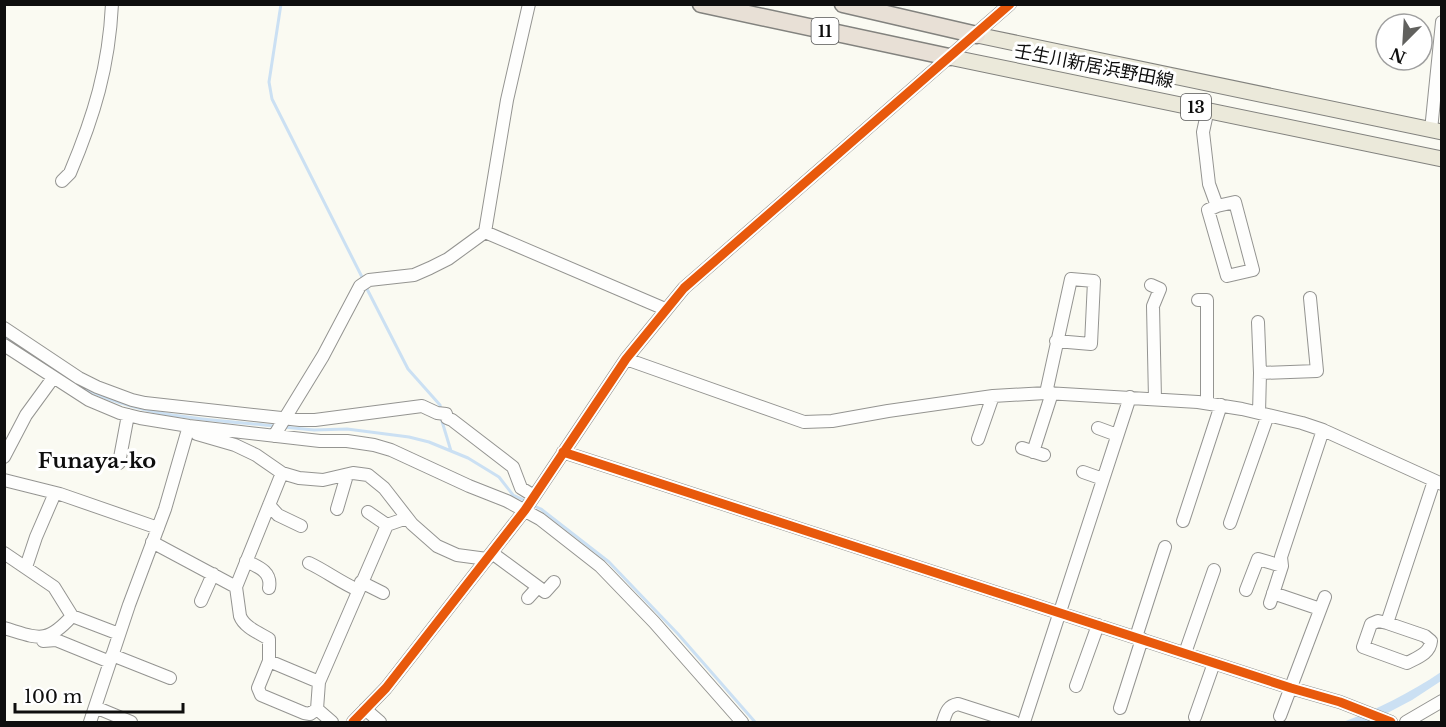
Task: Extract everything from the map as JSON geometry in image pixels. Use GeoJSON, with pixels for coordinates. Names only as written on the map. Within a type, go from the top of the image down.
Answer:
{"type":"FeatureCollection","features":[{"type":"Feature","properties":{"kind":"highway","name":"11"},"geometry":{"type":"LineString","coordinates":[[701,4],[949,57]]}},
{"type":"Feature","properties":{"kind":"highway","name":"11"},"geometry":{"type":"LineString","coordinates":[[843,4],[977,34]]}},
{"type":"Feature","properties":{"kind":"main road","name":"壬生川新居浜野田線"},"geometry":{"type":"LineString","coordinates":[[977,34],[1436,131]]}},
{"type":"Feature","properties":{"kind":"main road","name":"壬生川新居浜野田線"},"geometry":{"type":"LineString","coordinates":[[949,57],[1442,159]]}},
{"type":"Feature","properties":{"kind":"street"},"geometry":{"type":"LineString","coordinates":[[62,181],[70,173],[96,108],[111,36],[112,4]]}},
{"type":"Feature","properties":{"kind":"street"},"geometry":{"type":"LineString","coordinates":[[274,435],[323,356],[360,285],[369,280],[414,275],[448,259],[485,232],[507,100],[529,4]]}},
{"type":"Feature","properties":{"kind":"street"},"geometry":{"type":"LineString","coordinates":[[352,723],[387,688],[489,556],[529,503],[626,359],[684,288],[1010,4]]}},
{"type":"Feature","properties":{"kind":"street"},"geometry":{"type":"LineString","coordinates":[[1436,131],[1442,22]]}},
{"type":"Feature","properties":{"kind":"street"},"geometry":{"type":"LineString","coordinates":[[1208,109],[1203,132],[1209,184],[1217,206]]}},
{"type":"Feature","properties":{"kind":"street"},"geometry":{"type":"LineString","coordinates":[[1235,202],[1254,270],[1227,276],[1208,210],[1217,206],[1235,202]]}},
{"type":"Feature","properties":{"kind":"street"},"geometry":{"type":"LineString","coordinates":[[485,232],[665,309]]}},
{"type":"Feature","properties":{"kind":"street"},"geometry":{"type":"LineString","coordinates":[[1033,452],[1049,393],[1056,341],[1071,279],[1094,281],[1091,344],[1056,341]]}},
{"type":"Feature","properties":{"kind":"street"},"geometry":{"type":"LineString","coordinates":[[1151,285],[1160,289],[1153,306],[1155,399]]}},
{"type":"Feature","properties":{"kind":"street"},"geometry":{"type":"LineString","coordinates":[[1260,373],[1317,370],[1310,298]]}},
{"type":"Feature","properties":{"kind":"street"},"geometry":{"type":"LineString","coordinates":[[1198,300],[1207,300],[1207,403]]}},
{"type":"Feature","properties":{"kind":"street"},"geometry":{"type":"LineString","coordinates":[[1230,523],[1263,414],[1258,322]]}},
{"type":"Feature","properties":{"kind":"street"},"geometry":{"type":"LineString","coordinates":[[4,328],[64,369],[97,387],[145,403],[283,420],[315,420],[422,406],[437,413],[446,414],[447,418],[513,467],[521,488],[540,519],[600,566],[654,622],[742,723]]}},
{"type":"Feature","properties":{"kind":"street"},"geometry":{"type":"LineString","coordinates":[[4,345],[89,400],[128,415],[188,429],[235,444],[282,473],[315,480],[360,473],[376,480],[424,536],[447,552],[457,555],[489,556],[545,592],[554,582]]}},
{"type":"Feature","properties":{"kind":"street"},"geometry":{"type":"LineString","coordinates":[[626,359],[804,422],[832,421],[993,396],[1049,393],[1207,403],[1263,414],[1323,430],[1438,483],[1387,624]]}},
{"type":"Feature","properties":{"kind":"street"},"geometry":{"type":"LineString","coordinates":[[4,457],[26,415],[53,378]]}},
{"type":"Feature","properties":{"kind":"street"},"geometry":{"type":"LineString","coordinates":[[978,439],[993,396]]}},
{"type":"Feature","properties":{"kind":"street"},"geometry":{"type":"LineString","coordinates":[[943,723],[947,710],[951,705],[958,704],[1024,721],[1130,397]]}},
{"type":"Feature","properties":{"kind":"street"},"geometry":{"type":"LineString","coordinates":[[1184,522],[1221,405]]}},
{"type":"Feature","properties":{"kind":"street"},"geometry":{"type":"LineString","coordinates":[[119,463],[128,415]]}},
{"type":"Feature","properties":{"kind":"street"},"geometry":{"type":"LineString","coordinates":[[1098,428],[1117,435]]}},
{"type":"Feature","properties":{"kind":"street"},"geometry":{"type":"LineString","coordinates":[[188,429],[274,435],[320,441],[347,441],[384,447],[529,503]]}},
{"type":"Feature","properties":{"kind":"street"},"geometry":{"type":"LineString","coordinates":[[90,723],[119,634],[165,509],[188,429]]}},
{"type":"Feature","properties":{"kind":"street"},"geometry":{"type":"LineString","coordinates":[[1320,609],[1271,598],[1282,566],[1281,557],[1323,430]]}},
{"type":"Feature","properties":{"kind":"street"},"geometry":{"type":"LineString","coordinates":[[563,452],[1364,711],[1387,721]]}},
{"type":"Feature","properties":{"kind":"street"},"geometry":{"type":"LineString","coordinates":[[1083,472],[1103,479]]}},
{"type":"Feature","properties":{"kind":"street"},"geometry":{"type":"LineString","coordinates":[[282,473],[236,587],[241,620],[269,639],[269,661],[258,688],[261,694],[304,713],[310,714],[317,709]]}},
{"type":"Feature","properties":{"kind":"street"},"geometry":{"type":"LineString","coordinates":[[337,509],[347,475]]}},
{"type":"Feature","properties":{"kind":"street"},"geometry":{"type":"LineString","coordinates":[[4,480],[55,493],[158,528]]}},
{"type":"Feature","properties":{"kind":"street"},"geometry":{"type":"LineString","coordinates":[[26,567],[55,493]]}},
{"type":"Feature","properties":{"kind":"street"},"geometry":{"type":"LineString","coordinates":[[268,505],[278,515],[301,526]]}},
{"type":"Feature","properties":{"kind":"street"},"geometry":{"type":"LineString","coordinates":[[368,512],[387,525]]}},
{"type":"Feature","properties":{"kind":"street"},"geometry":{"type":"LineString","coordinates":[[317,709],[319,682],[387,525],[407,518]]}},
{"type":"Feature","properties":{"kind":"street"},"geometry":{"type":"LineString","coordinates":[[152,542],[236,587]]}},
{"type":"Feature","properties":{"kind":"street"},"geometry":{"type":"LineString","coordinates":[[1120,708],[1165,547]]}},
{"type":"Feature","properties":{"kind":"street"},"geometry":{"type":"LineString","coordinates":[[4,553],[54,587],[72,616],[119,634]]}},
{"type":"Feature","properties":{"kind":"street"},"geometry":{"type":"LineString","coordinates":[[1246,590],[1258,559],[1282,566]]}},
{"type":"Feature","properties":{"kind":"street"},"geometry":{"type":"LineString","coordinates":[[246,561],[267,573],[271,579],[269,588]]}},
{"type":"Feature","properties":{"kind":"street"},"geometry":{"type":"LineString","coordinates":[[309,563],[329,572],[338,580],[382,593]]}},
{"type":"Feature","properties":{"kind":"street"},"geometry":{"type":"LineString","coordinates":[[1185,653],[1214,570]]}},
{"type":"Feature","properties":{"kind":"street"},"geometry":{"type":"LineString","coordinates":[[201,601],[213,574]]}},
{"type":"Feature","properties":{"kind":"street"},"geometry":{"type":"LineString","coordinates":[[528,598],[538,587]]}},
{"type":"Feature","properties":{"kind":"street"},"geometry":{"type":"LineString","coordinates":[[1280,716],[1325,597]]}},
{"type":"Feature","properties":{"kind":"street"},"geometry":{"type":"LineString","coordinates":[[4,628],[42,638],[59,630],[72,616]]}},
{"type":"Feature","properties":{"kind":"street"},"geometry":{"type":"LineString","coordinates":[[1378,621],[1387,624],[1425,636],[1431,641],[1431,647],[1407,663],[1363,647],[1371,624],[1378,621]]}},
{"type":"Feature","properties":{"kind":"street"},"geometry":{"type":"LineString","coordinates":[[1076,686],[1098,625]]}},
{"type":"Feature","properties":{"kind":"street"},"geometry":{"type":"LineString","coordinates":[[34,636],[42,641],[56,640],[170,678]]}},
{"type":"Feature","properties":{"kind":"street"},"geometry":{"type":"LineString","coordinates":[[269,661],[319,682]]}},
{"type":"Feature","properties":{"kind":"street"},"geometry":{"type":"LineString","coordinates":[[1196,717],[1214,663]]}},
{"type":"Feature","properties":{"kind":"street"},"geometry":{"type":"LineString","coordinates":[[1406,723],[1442,701]]}},
{"type":"Feature","properties":{"kind":"street"},"geometry":{"type":"LineString","coordinates":[[95,707],[131,723]]}},
{"type":"Feature","properties":{"kind":"street"},"geometry":{"type":"LineString","coordinates":[[317,709],[332,723]]}},
{"type":"Feature","properties":{"kind":"street"},"geometry":{"type":"LineString","coordinates":[[365,709],[380,723]]}},
{"type":"Feature","properties":{"kind":"water"},"geometry":{"type":"Polygon","coordinates":[[[1441,672],[1441,681],[1376,719],[1370,722],[1343,722],[1394,700],[1441,672]]]}},
{"type":"Feature","properties":{"kind":"waterway"},"geometry":{"type":"LineString","coordinates":[[281,4],[269,82],[272,99],[364,281]]}},
{"type":"Feature","properties":{"kind":"waterway"},"geometry":{"type":"LineString","coordinates":[[366,287],[408,369],[440,405],[441,411]]}},
{"type":"Feature","properties":{"kind":"waterway"},"geometry":{"type":"LineString","coordinates":[[4,337],[27,353]]}},
{"type":"Feature","properties":{"kind":"waterway"},"geometry":{"type":"LineString","coordinates":[[71,381],[119,403],[145,410],[170,415],[276,426]]}},
{"type":"Feature","properties":{"kind":"waterway"},"geometry":{"type":"LineString","coordinates":[[441,418],[451,451]]}},
{"type":"Feature","properties":{"kind":"waterway"},"geometry":{"type":"LineString","coordinates":[[283,427],[314,430],[347,429],[409,437],[429,442],[468,458],[499,477],[513,495],[526,501]]}},
{"type":"Feature","properties":{"kind":"waterway"},"geometry":{"type":"LineString","coordinates":[[532,505],[541,509],[609,562],[678,634],[755,722]]}},
{"type":"Feature","properties":{"kind":"cycle path"},"geometry":{"type":"LineString","coordinates":[[353,722],[386,688],[525,510],[626,359],[684,288],[1010,4]]}},
{"type":"Feature","properties":{"kind":"cycle path"},"geometry":{"type":"LineString","coordinates":[[563,452],[1340,702],[1391,722]]}},
{"type":"Feature","properties":{"kind":"district","name":"Funaya-ko"},"geometry":{"type":"Point","coordinates":[97,461]}}]}
